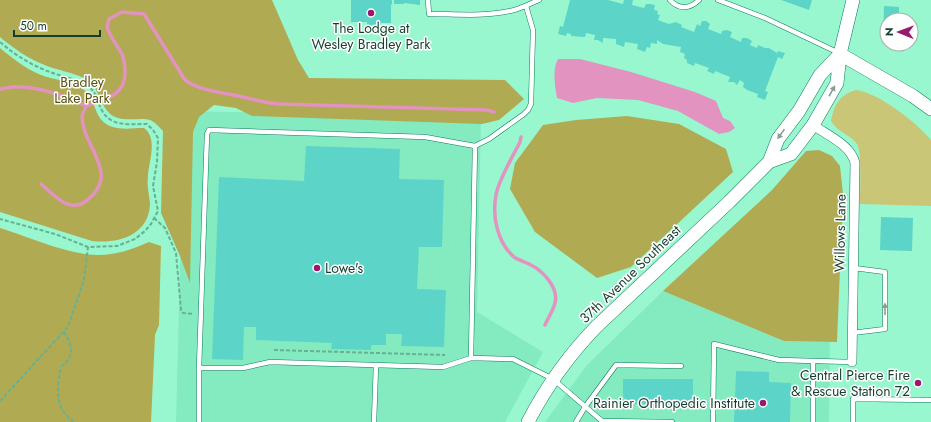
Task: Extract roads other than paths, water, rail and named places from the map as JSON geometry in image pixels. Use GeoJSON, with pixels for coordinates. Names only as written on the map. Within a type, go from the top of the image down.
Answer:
{"type":"FeatureCollection","features":[{"type":"Feature","properties":{"kind":"main road","name":"37th Avenue Southeast"},"geometry":{"type":"LineString","coordinates":[[528,422],[553,379],[569,357],[596,327],[770,162],[791,154],[813,125],[837,82],[840,54],[852,0]]}},
{"type":"Feature","properties":{"kind":"main road","name":"37th Avenue Southeast"},"geometry":{"type":"LineString","coordinates":[[770,162],[778,139],[799,110],[820,75],[840,54]]}},
{"type":"Feature","properties":{"kind":"main road"},"geometry":{"type":"LineString","coordinates":[[840,54],[906,92],[931,109]]}},
{"type":"Feature","properties":{"kind":"street","name":"Willows Lane"},"geometry":{"type":"LineString","coordinates":[[813,125],[844,146],[855,163],[852,362]]}},
{"type":"Feature","properties":{"kind":"lane"},"geometry":{"type":"LineString","coordinates":[[428,0],[429,14],[498,13],[526,6],[538,0]]}},
{"type":"Feature","properties":{"kind":"lane"},"geometry":{"type":"LineString","coordinates":[[670,0],[678,7],[684,8],[695,4],[699,0]]}},
{"type":"Feature","properties":{"kind":"lane"},"geometry":{"type":"LineString","coordinates":[[718,0],[765,18],[840,54]]}},
{"type":"Feature","properties":{"kind":"lane"},"geometry":{"type":"LineString","coordinates":[[199,422],[199,368],[207,134],[209,130],[425,138],[475,146],[488,139],[524,114],[531,104],[533,30],[526,6]]}},
{"type":"Feature","properties":{"kind":"lane"},"geometry":{"type":"LineString","coordinates":[[471,358],[475,146]]}},
{"type":"Feature","properties":{"kind":"lane"},"geometry":{"type":"LineString","coordinates":[[852,333],[886,329],[885,272],[853,268]]}},
{"type":"Feature","properties":{"kind":"lane"},"geometry":{"type":"LineString","coordinates":[[713,422],[714,344],[779,360],[852,362]]}},
{"type":"Feature","properties":{"kind":"lane"},"geometry":{"type":"LineString","coordinates":[[199,368],[243,368],[270,362],[443,367],[471,358],[513,360],[553,379],[602,422],[672,422]]}},
{"type":"Feature","properties":{"kind":"lane"},"geometry":{"type":"LineString","coordinates":[[813,361],[813,422]]}},
{"type":"Feature","properties":{"kind":"lane"},"geometry":{"type":"LineString","coordinates":[[374,422],[376,365]]}},
{"type":"Feature","properties":{"kind":"lane"},"geometry":{"type":"LineString","coordinates":[[576,422],[585,407],[616,365],[681,366]]}},
{"type":"Feature","properties":{"kind":"lane"},"geometry":{"type":"LineString","coordinates":[[853,422],[853,398],[931,400]]}},
{"type":"Feature","properties":{"kind":"waterway"},"geometry":{"type":"LineString","coordinates":[[41,184],[62,201],[73,205],[86,201],[96,191],[101,181],[101,171],[98,160],[88,139],[82,116],[86,106],[113,96],[122,87],[125,71],[123,56],[107,27],[109,19],[122,12],[144,14],[185,80],[204,89],[279,104],[487,110],[494,112]]}},
{"type":"Feature","properties":{"kind":"waterway"},"geometry":{"type":"LineString","coordinates":[[0,89],[11,87],[38,89],[63,96],[86,106]]}},
{"type":"Feature","properties":{"kind":"waterway"},"geometry":{"type":"LineString","coordinates":[[521,137],[497,189],[495,220],[503,244],[508,251],[514,257],[540,271],[549,281],[555,292],[555,303],[545,325]]}},
{"type":"Feature","properties":{"kind":"place","name":"The Lodge at Wesley Bradley Park"},"geometry":{"type":"Point","coordinates":[371,13]}},
{"type":"Feature","properties":{"kind":"place","name":"Lowe's"},"geometry":{"type":"Point","coordinates":[317,268]}},
{"type":"Feature","properties":{"kind":"place","name":"Central Pierce Fire & Rescue Station 72"},"geometry":{"type":"Point","coordinates":[918,383]}},
{"type":"Feature","properties":{"kind":"place","name":"Rainier Orthopedic Institute"},"geometry":{"type":"Point","coordinates":[763,403]}},
{"type":"Feature","properties":{"kind":"park label","name":"Bradley Lake Park"},"geometry":{"type":"Point","coordinates":[82,90]}}]}
